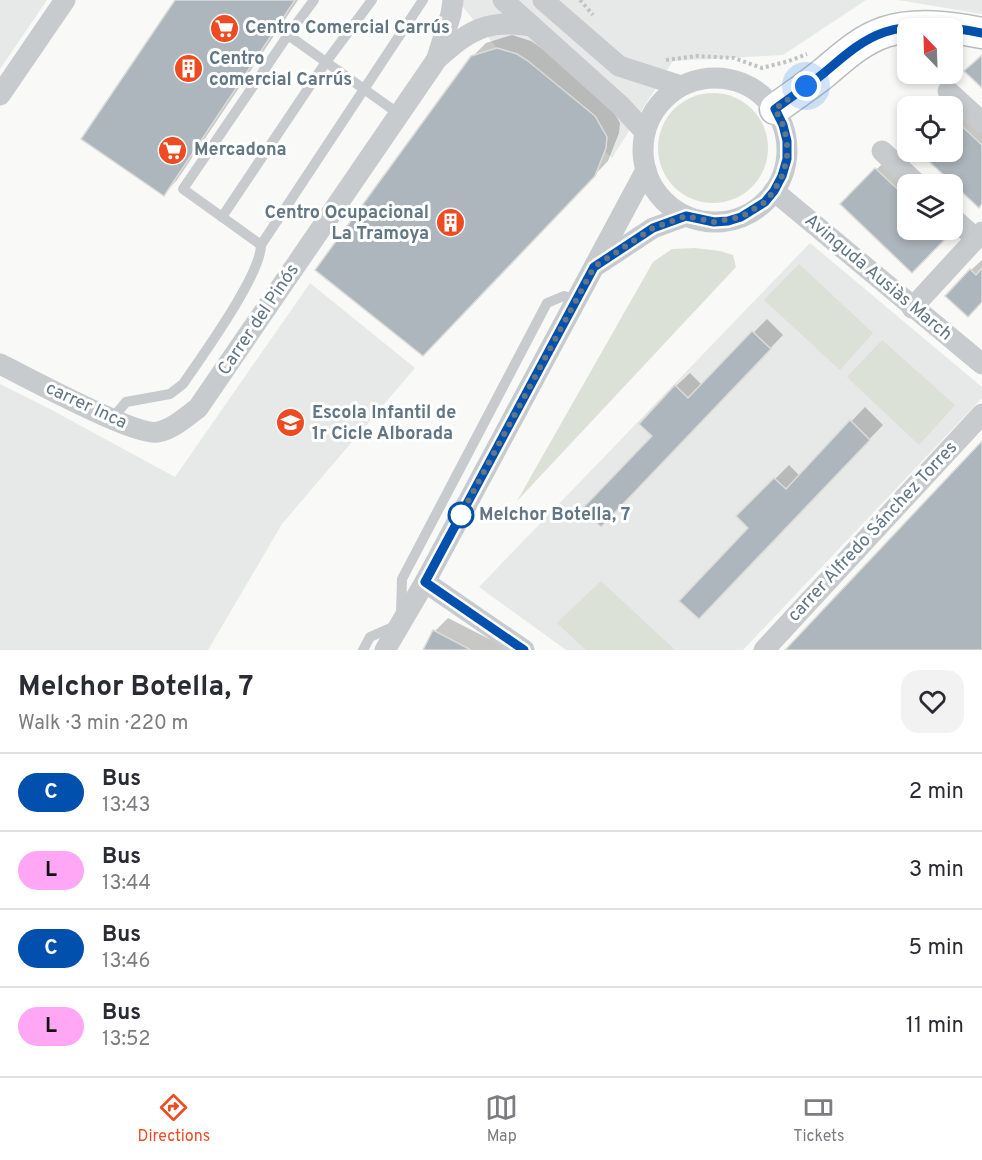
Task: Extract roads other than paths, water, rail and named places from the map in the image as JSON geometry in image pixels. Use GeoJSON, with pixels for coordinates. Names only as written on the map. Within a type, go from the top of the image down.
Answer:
{"type":"FeatureCollection","features":[{"type":"Feature","properties":{"kind":"street"},"geometry":{"type":"LineString","coordinates":[[0,95],[65,0]]}},
{"type":"Feature","properties":{"kind":"street","name":"Carrer del Pinós"},"geometry":{"type":"LineString","coordinates":[[437,59],[453,0]]}},
{"type":"Feature","properties":{"kind":"street"},"geometry":{"type":"LineString","coordinates":[[503,0],[621,106],[645,132]]}},
{"type":"Feature","properties":{"kind":"street"},"geometry":{"type":"LineString","coordinates":[[543,0],[619,66],[681,86]]}},
{"type":"Feature","properties":{"kind":"street","name":"Carrer del Pinós"},"geometry":{"type":"LineString","coordinates":[[175,425],[198,408],[437,59],[460,38],[482,26],[516,23],[532,26]]}},
{"type":"Feature","properties":{"kind":"street"},"geometry":{"type":"LineString","coordinates":[[775,109],[822,75],[852,48],[885,32],[913,27],[960,28],[982,33]]}},
{"type":"Feature","properties":{"kind":"street"},"geometry":{"type":"LineString","coordinates":[[715,78],[732,80],[749,86],[775,109],[783,125],[787,150],[782,176],[774,191],[753,210],[728,221],[714,222],[686,216],[668,204],[654,189],[646,170],[643,151],[645,132],[653,114],[665,98],[681,86],[698,80],[715,78]]}},
{"type":"Feature","properties":{"kind":"street"},"geometry":{"type":"LineString","coordinates":[[948,91],[982,122]]}},
{"type":"Feature","properties":{"kind":"street"},"geometry":{"type":"LineString","coordinates":[[882,152],[906,174]]}},
{"type":"Feature","properties":{"kind":"street"},"geometry":{"type":"LineString","coordinates":[[385,650],[425,582],[646,170]]}},
{"type":"Feature","properties":{"kind":"street","name":"Avinguda Ausiàs March"},"geometry":{"type":"LineString","coordinates":[[774,191],[982,364]]}},
{"type":"Feature","properties":{"kind":"street"},"geometry":{"type":"LineString","coordinates":[[594,267],[653,228],[686,216]]}},
{"type":"Feature","properties":{"kind":"street"},"geometry":{"type":"LineString","coordinates":[[912,308],[979,235],[963,224]]}},
{"type":"Feature","properties":{"kind":"street","name":"carrer Inca"},"geometry":{"type":"LineString","coordinates":[[0,364],[129,427],[157,433],[175,425]]}},
{"type":"Feature","properties":{"kind":"street","name":"carrer Alfredo Sánchez Torres"},"geometry":{"type":"LineString","coordinates":[[764,650],[982,414]]}},
{"type":"Feature","properties":{"kind":"street"},"geometry":{"type":"LineString","coordinates":[[425,582],[524,650]]}},
{"type":"Feature","properties":{"kind":"lane"},"geometry":{"type":"LineString","coordinates":[[261,245],[183,189],[314,0]]}},
{"type":"Feature","properties":{"kind":"lane"},"geometry":{"type":"LineString","coordinates":[[222,217],[326,62],[372,0]]}},
{"type":"Feature","properties":{"kind":"lane"},"geometry":{"type":"LineString","coordinates":[[112,419],[126,402],[170,394],[183,384],[250,280],[261,255],[261,245],[423,0]]}},
{"type":"Feature","properties":{"kind":"lane"},"geometry":{"type":"LineString","coordinates":[[288,35],[399,114]]}},
{"type":"Feature","properties":{"kind":"lane"},"geometry":{"type":"LineString","coordinates":[[363,650],[370,637],[400,624],[402,579],[547,303],[564,296],[576,300]]}},
{"type":"Feature","properties":{"kind":"place","name":"Centro Comercial Carrús"},"geometry":{"type":"Point","coordinates":[224,28]}},
{"type":"Feature","properties":{"kind":"place","name":"Centro comercial Carrús"},"geometry":{"type":"Point","coordinates":[188,69]}},
{"type":"Feature","properties":{"kind":"place","name":"Mercadona"},"geometry":{"type":"Point","coordinates":[173,150]}},
{"type":"Feature","properties":{"kind":"place","name":"Centro Ocupacional La Tramoya"},"geometry":{"type":"Point","coordinates":[450,223]}},
{"type":"Feature","properties":{"kind":"place","name":"Escola Infantil de 1r Cicle Alborada"},"geometry":{"type":"Point","coordinates":[291,423]}},
{"type":"Feature","properties":{"kind":"place","name":"Melchor Botella, 7"},"geometry":{"type":"Point","coordinates":[461,515]}}]}
